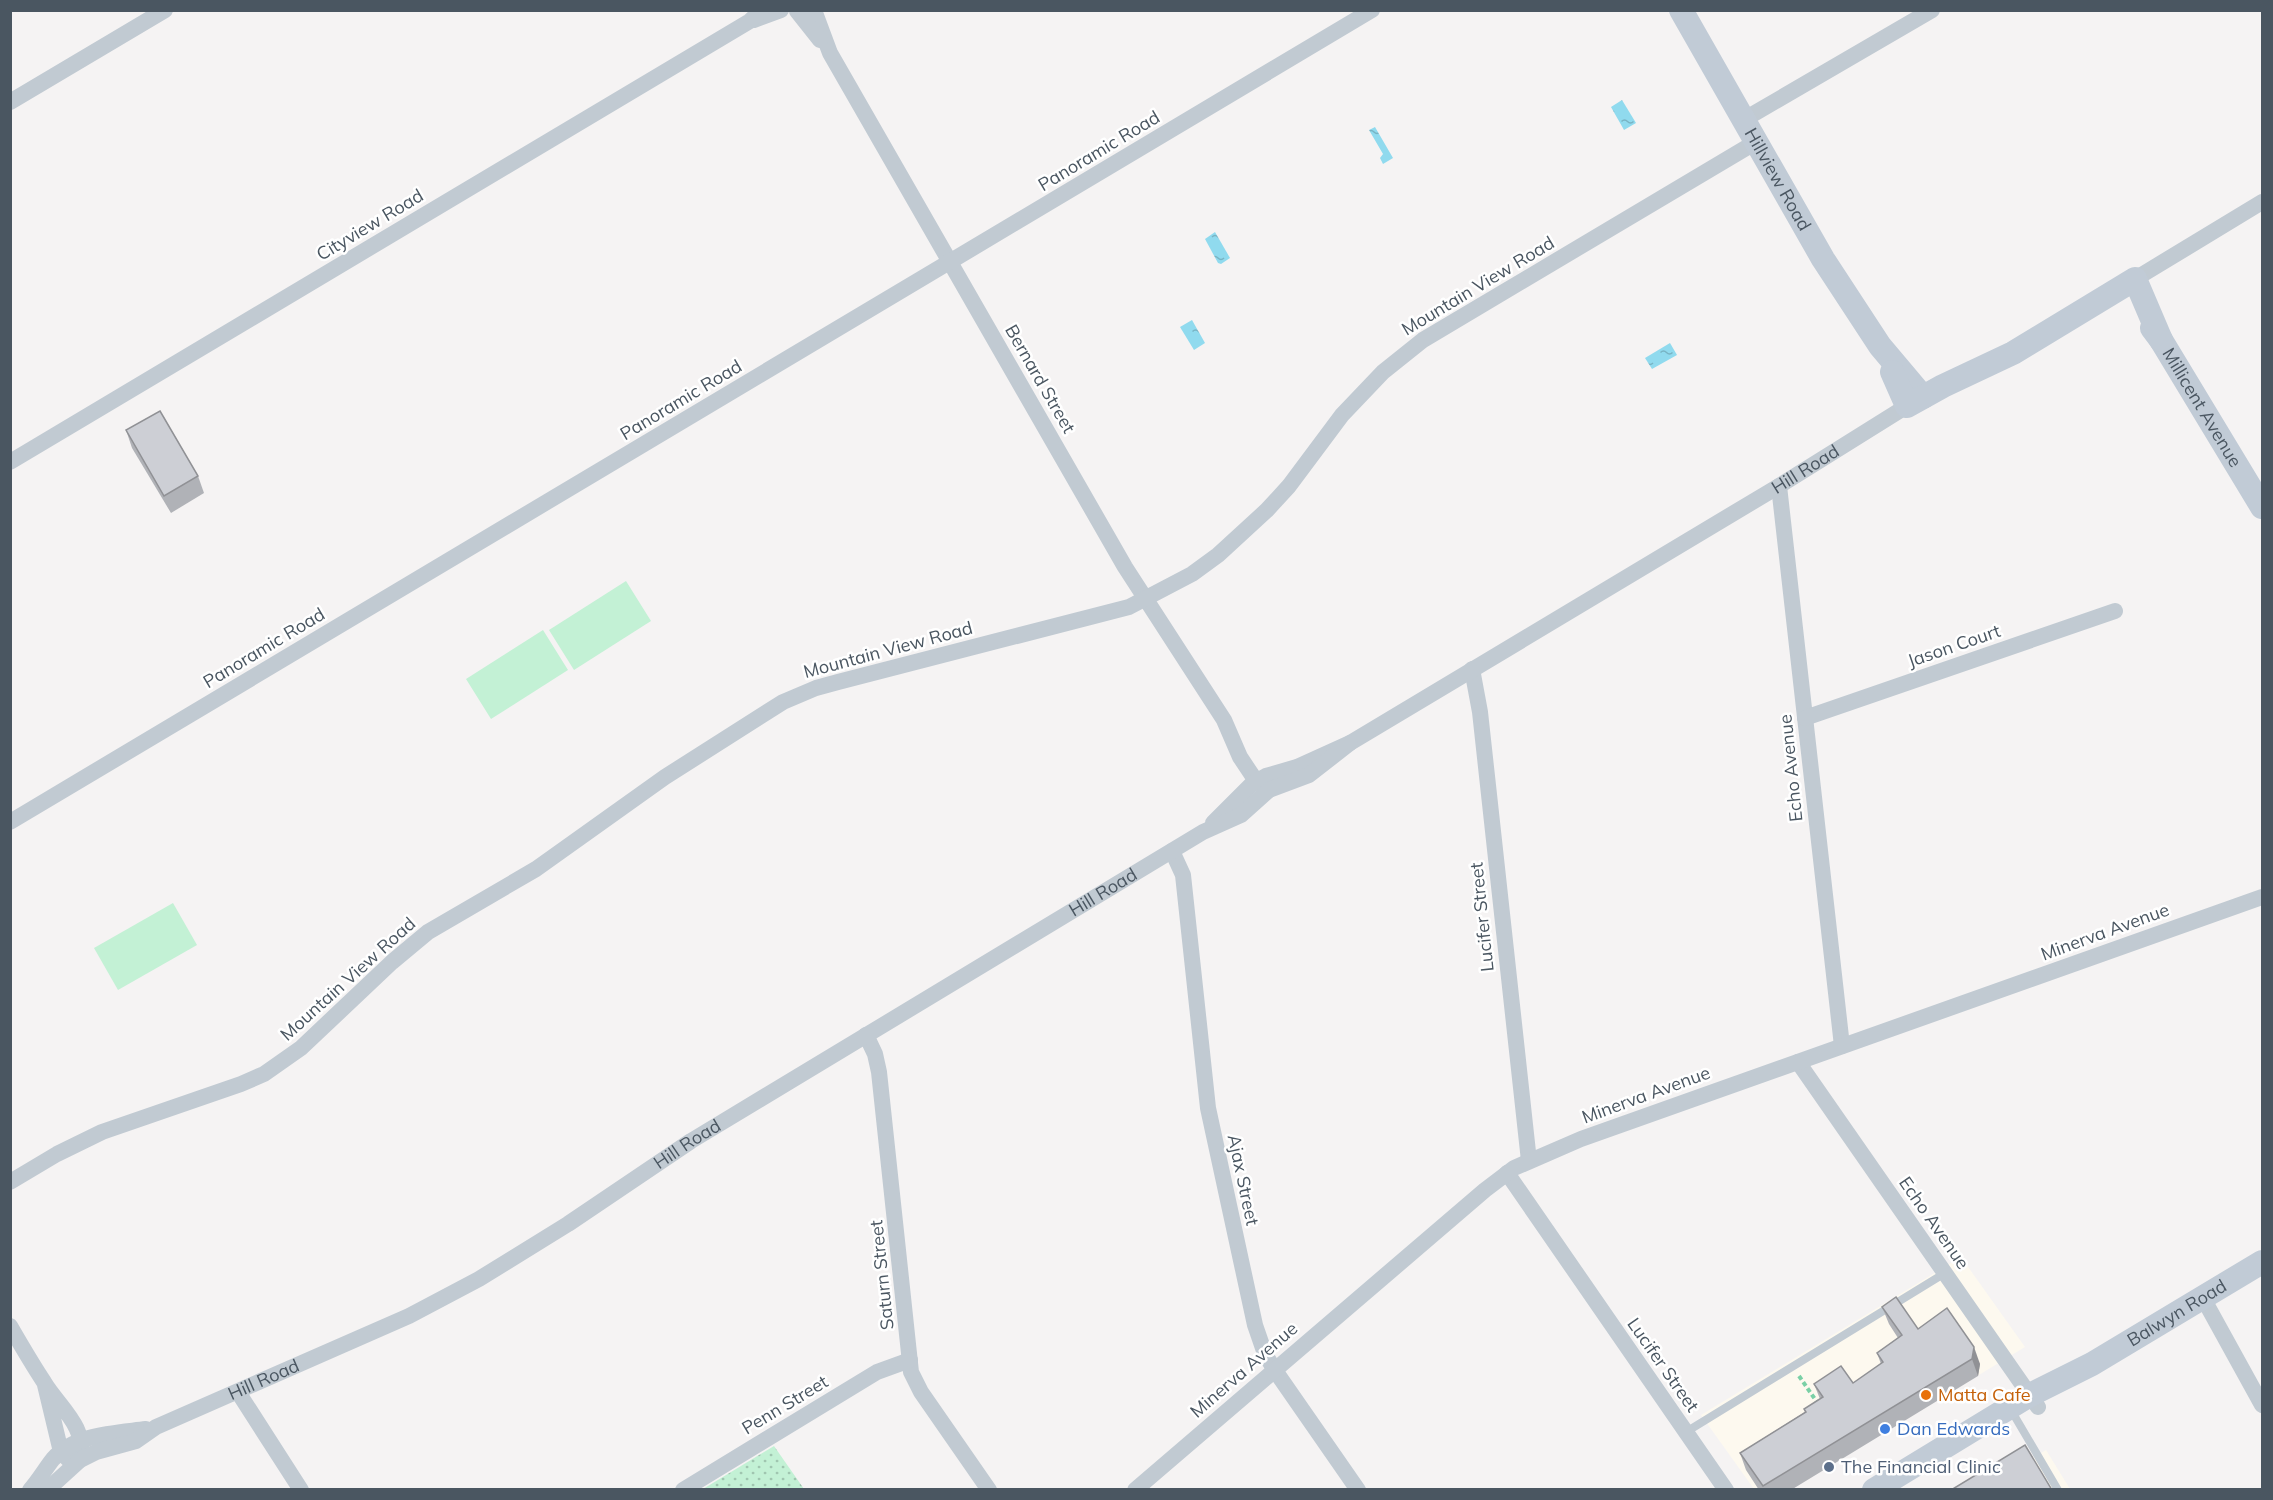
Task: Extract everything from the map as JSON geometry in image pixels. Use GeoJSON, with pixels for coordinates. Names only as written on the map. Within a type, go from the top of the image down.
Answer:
{"type":"FeatureCollection","features":[{"type":"Feature","properties":{"kind":"street"},"geometry":{"type":"LineString","coordinates":[[10,102],[165,10]]}},
{"type":"Feature","properties":{"kind":"street","name":"Panoramic Road"},"geometry":{"type":"LineString","coordinates":[[10,822],[1372,10]]}},
{"type":"Feature","properties":{"kind":"street","name":"Hillview Road"},"geometry":{"type":"LineString","coordinates":[[1681,10],[1811,238],[1915,401]]}},
{"type":"Feature","properties":{"kind":"street"},"geometry":{"type":"LineString","coordinates":[[1743,120],[1932,10]]}},
{"type":"Feature","properties":{"kind":"street","name":"Bernard Street"},"geometry":{"type":"LineString","coordinates":[[797,11],[830,53],[1146,599],[1224,720],[1244,741],[1264,782]]}},
{"type":"Feature","properties":{"kind":"street","name":"Cityview Road"},"geometry":{"type":"LineString","coordinates":[[10,462],[756,16],[797,11]]}},
{"type":"Feature","properties":{"kind":"street","name":"Mountain View Road"},"geometry":{"type":"LineString","coordinates":[[10,1182],[57,1154],[102,1132],[241,1084],[282,1063],[404,951],[428,932],[536,869],[665,777],[783,702],[838,682],[1108,613],[1146,599],[1206,565],[1267,510],[1289,486],[1342,415],[1405,353],[1423,340],[1756,142]]}},
{"type":"Feature","properties":{"kind":"street","name":"Hill Road"},"geometry":{"type":"LineString","coordinates":[[47,1490],[80,1460],[96,1452],[136,1441],[156,1427],[409,1316],[460,1290],[559,1230],[691,1141],[1203,832],[1241,815],[1264,782],[1309,776],[1350,743],[1779,486],[1915,401],[2013,353],[2262,202]]}},
{"type":"Feature","properties":{"kind":"street","name":"Millicent Avenue"},"geometry":{"type":"LineString","coordinates":[[2128,284],[2262,507]]}},
{"type":"Feature","properties":{"kind":"street","name":"Echo Avenue"},"geometry":{"type":"LineString","coordinates":[[1779,486],[1842,1046]]}},
{"type":"Feature","properties":{"kind":"street","name":"Jason Court"},"geometry":{"type":"LineString","coordinates":[[1805,718],[2115,611]]}},
{"type":"Feature","properties":{"kind":"street","name":"Lucifer Street"},"geometry":{"type":"LineString","coordinates":[[1472,669],[1480,712],[1529,1161]]}},
{"type":"Feature","properties":{"kind":"street","name":"Ajax Street"},"geometry":{"type":"LineString","coordinates":[[1172,851],[1183,875],[1207,1098],[1214,1142],[1255,1325],[1265,1354],[1274,1369],[1358,1490]]}},
{"type":"Feature","properties":{"kind":"street","name":"Minerva Avenue"},"geometry":{"type":"LineString","coordinates":[[1135,1490],[1274,1369],[1507,1173],[1529,1161],[1581,1139],[2262,897]]}},
{"type":"Feature","properties":{"kind":"street","name":"Saturn Street"},"geometry":{"type":"LineString","coordinates":[[866,1035],[875,1054],[879,1072],[911,1372],[918,1386],[989,1490]]}},
{"type":"Feature","properties":{"kind":"street","name":"Echo Avenue"},"geometry":{"type":"LineString","coordinates":[[1798,1062],[1945,1273],[2023,1407]]}},
{"type":"Feature","properties":{"kind":"street","name":"Lucifer Street"},"geometry":{"type":"LineString","coordinates":[[1507,1173],[1726,1490]]}},
{"type":"Feature","properties":{"kind":"street","name":"Balwyn Road"},"geometry":{"type":"LineString","coordinates":[[1902,1490],[2023,1407],[2262,1262]]}},
{"type":"Feature","properties":{"kind":"street"},"geometry":{"type":"LineString","coordinates":[[2203,1298],[2262,1405]]}},
{"type":"Feature","properties":{"kind":"street"},"geometry":{"type":"LineString","coordinates":[[10,1326],[45,1385],[67,1413],[81,1441],[80,1460],[68,1459],[61,1452],[45,1385]]}},
{"type":"Feature","properties":{"kind":"street","name":"Penn Street"},"geometry":{"type":"LineString","coordinates":[[683,1490],[877,1372],[910,1360]]}},
{"type":"Feature","properties":{"kind":"street"},"geometry":{"type":"LineString","coordinates":[[238,1392],[301,1490]]}},
{"type":"Feature","properties":{"kind":"street","name":"Balwyn Road"},"geometry":{"type":"LineString","coordinates":[[1874,1490],[2023,1407]]}},
{"type":"Feature","properties":{"kind":"street","name":"Hill Road"},"geometry":{"type":"LineString","coordinates":[[30,1490],[54,1458],[81,1441],[97,1436],[156,1427]]}},
{"type":"Feature","properties":{"kind":"lane"},"geometry":{"type":"LineString","coordinates":[[1686,1432],[1945,1273]]}},
{"type":"Feature","properties":{"kind":"lane"},"geometry":{"type":"LineString","coordinates":[[2023,1407],[2058,1490]]}},
{"type":"Feature","properties":{"kind":"path"},"geometry":{"type":"LineString","coordinates":[[1792,1366],[1823,1410]]}},
{"type":"Feature","properties":{"kind":"shaded area"},"geometry":{"type":"Polygon","coordinates":[[[1961,1257],[2025,1347],[1791,1489],[1754,1489],[1701,1415],[1961,1257]]]}},
{"type":"Feature","properties":{"kind":"shaded area"},"geometry":{"type":"Polygon","coordinates":[[[2046,1450],[2070,1489],[1980,1490],[2046,1450]]]}},
{"type":"Feature","properties":{"kind":"green space"},"geometry":{"type":"Polygon","coordinates":[[[626,581],[651,621],[574,670],[549,630],[626,581]]]}},
{"type":"Feature","properties":{"kind":"green space"},"geometry":{"type":"Polygon","coordinates":[[[543,630],[568,670],[491,719],[466,679],[543,630]]]}},
{"type":"Feature","properties":{"kind":"green space"},"geometry":{"type":"Polygon","coordinates":[[[173,903],[197,945],[118,990],[94,948],[173,903]]]}},
{"type":"Feature","properties":{"kind":"green space"},"geometry":{"type":"Polygon","coordinates":[[[774,1446],[804,1489],[703,1489],[774,1446]]]}},
{"type":"Feature","properties":{"kind":"water"},"geometry":{"type":"Polygon","coordinates":[[[1622,100],[1636,123],[1624,130],[1611,107],[1622,100]]]}},
{"type":"Feature","properties":{"kind":"water"},"geometry":{"type":"Polygon","coordinates":[[[1375,127],[1393,158],[1383,164],[1380,158],[1383,154],[1369,130],[1375,127]]]}},
{"type":"Feature","properties":{"kind":"water"},"geometry":{"type":"Polygon","coordinates":[[[1215,232],[1230,258],[1221,264],[1218,263],[1205,239],[1215,232]]]}},
{"type":"Feature","properties":{"kind":"water"},"geometry":{"type":"Polygon","coordinates":[[[1192,320],[1205,343],[1194,350],[1180,327],[1192,320]]]}},
{"type":"Feature","properties":{"kind":"water"},"geometry":{"type":"Polygon","coordinates":[[[1670,343],[1677,355],[1652,369],[1645,358],[1670,343]]]}},
{"type":"Feature","properties":{"kind":"building"},"geometry":{"type":"Polygon","coordinates":[[[160,411],[198,476],[164,496],[126,430],[160,411]]]}},
{"type":"Feature","properties":{"kind":"building"},"geometry":{"type":"Polygon","coordinates":[[[1896,1297],[1918,1329],[1947,1308],[1974,1347],[1972,1359],[1763,1486],[1740,1453],[1806,1412],[1804,1409],[1823,1397],[1814,1384],[1841,1366],[1853,1383],[1883,1362],[1877,1353],[1902,1335],[1882,1307],[1896,1297]]]}},
{"type":"Feature","properties":{"kind":"building"},"geometry":{"type":"Polygon","coordinates":[[[2025,1445],[2052,1490],[1951,1490],[2025,1445]]]}},
{"type":"Feature","properties":{"kind":"place","name":"Matta Cafe"},"geometry":{"type":"Point","coordinates":[1926,1395]}},
{"type":"Feature","properties":{"kind":"place","name":"Dan Edwards"},"geometry":{"type":"Point","coordinates":[1885,1429]}},
{"type":"Feature","properties":{"kind":"place","name":"The Financial Clinic"},"geometry":{"type":"Point","coordinates":[1829,1467]}}]}
